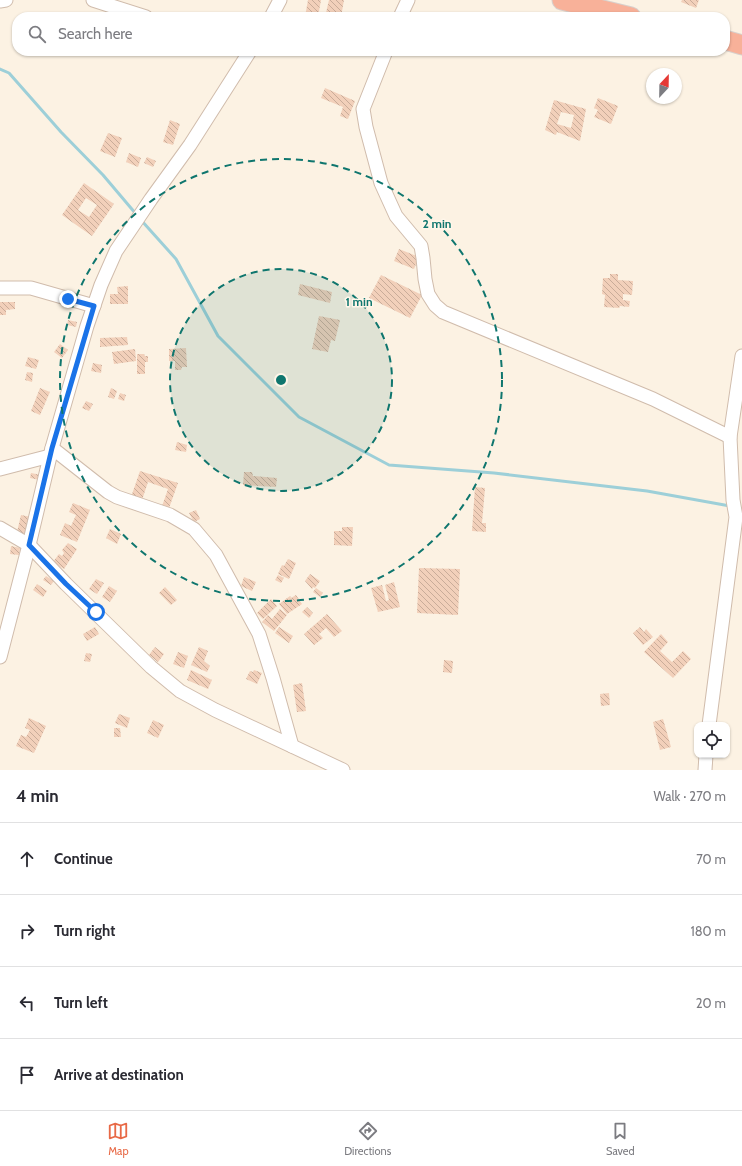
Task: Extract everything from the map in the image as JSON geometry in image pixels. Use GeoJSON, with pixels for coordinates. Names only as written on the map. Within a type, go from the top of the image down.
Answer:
{"type":"FeatureCollection","features":[{"type":"Feature","properties":{"kind":"highway"},"geometry":{"type":"LineString","coordinates":[[562,0],[611,12]]}},
{"type":"Feature","properties":{"kind":"highway"},"geometry":{"type":"LineString","coordinates":[[730,41],[742,45]]}},
{"type":"Feature","properties":{"kind":"street"},"geometry":{"type":"LineString","coordinates":[[0,1],[6,0]]}},
{"type":"Feature","properties":{"kind":"street"},"geometry":{"type":"LineString","coordinates":[[93,0],[130,12]]}},
{"type":"Feature","properties":{"kind":"street"},"geometry":{"type":"LineString","coordinates":[[274,12],[280,0]]}},
{"type":"Feature","properties":{"kind":"street"},"geometry":{"type":"LineString","coordinates":[[402,12],[408,0]]}},
{"type":"Feature","properties":{"kind":"street"},"geometry":{"type":"LineString","coordinates":[[0,657],[51,452],[101,285],[116,251],[190,145],[247,56]]}},
{"type":"Feature","properties":{"kind":"street"},"geometry":{"type":"LineString","coordinates":[[384,56],[363,109],[364,115],[381,183],[396,216],[421,246],[424,258],[424,279],[428,294],[435,305],[443,312],[653,399],[730,437]]}},
{"type":"Feature","properties":{"kind":"street"},"geometry":{"type":"LineString","coordinates":[[0,288],[31,288],[94,306]]}},
{"type":"Feature","properties":{"kind":"street"},"geometry":{"type":"LineString","coordinates":[[709,722],[736,516],[733,500],[730,437],[742,356]]}},
{"type":"Feature","properties":{"kind":"street"},"geometry":{"type":"LineString","coordinates":[[0,469],[51,452]]}},
{"type":"Feature","properties":{"kind":"street"},"geometry":{"type":"LineString","coordinates":[[51,452],[113,495],[170,515],[194,529],[216,555],[259,634],[292,746]]}},
{"type":"Feature","properties":{"kind":"street"},"geometry":{"type":"LineString","coordinates":[[0,528],[29,545],[66,584],[151,667],[180,691],[215,710],[343,770]]}},
{"type":"Feature","properties":{"kind":"building"},"geometry":{"type":"Polygon","coordinates":[[[308,0],[321,0],[319,12],[306,12],[308,0]]]}},
{"type":"Feature","properties":{"kind":"building"},"geometry":{"type":"Polygon","coordinates":[[[329,0],[344,0],[342,12],[326,12],[329,0]]]}},
{"type":"Feature","properties":{"kind":"building"},"geometry":{"type":"Polygon","coordinates":[[[682,0],[699,0],[696,8],[681,2],[682,0]]]}},
{"type":"Feature","properties":{"kind":"building"},"geometry":{"type":"Polygon","coordinates":[[[325,88],[355,101],[348,119],[340,116],[343,107],[321,98],[325,88]]]}},
{"type":"Feature","properties":{"kind":"building"},"geometry":{"type":"Polygon","coordinates":[[[598,98],[618,106],[611,124],[594,117],[598,110],[594,108],[598,98]]]}},
{"type":"Feature","properties":{"kind":"building"},"geometry":{"type":"Polygon","coordinates":[[[554,100],[586,109],[580,141],[557,132],[556,135],[545,130],[554,100]],[[561,112],[557,124],[571,128],[574,115],[561,112]]]}},
{"type":"Feature","properties":{"kind":"building"},"geometry":{"type":"Polygon","coordinates":[[[170,120],[180,124],[173,145],[163,142],[170,120]]]}},
{"type":"Feature","properties":{"kind":"building"},"geometry":{"type":"Polygon","coordinates":[[[108,133],[122,138],[115,157],[100,151],[108,133]]]}},
{"type":"Feature","properties":{"kind":"building"},"geometry":{"type":"Polygon","coordinates":[[[129,153],[141,158],[138,167],[126,162],[129,153]]]}},
{"type":"Feature","properties":{"kind":"building"},"geometry":{"type":"Polygon","coordinates":[[[147,157],[156,161],[153,167],[144,163],[147,157]]]}},
{"type":"Feature","properties":{"kind":"building"},"geometry":{"type":"Polygon","coordinates":[[[84,183],[114,204],[92,236],[62,215],[84,183]],[[86,198],[78,210],[89,217],[97,205],[86,198]]]}},
{"type":"Feature","properties":{"kind":"building"},"geometry":{"type":"Polygon","coordinates":[[[399,249],[419,257],[414,269],[394,261],[399,249]]]}},
{"type":"Feature","properties":{"kind":"building"},"geometry":{"type":"Polygon","coordinates":[[[610,274],[618,274],[618,280],[633,281],[632,295],[623,294],[623,300],[630,301],[629,307],[604,307],[605,295],[602,294],[603,278],[610,278],[610,274]]]}},
{"type":"Feature","properties":{"kind":"building"},"geometry":{"type":"Polygon","coordinates":[[[381,275],[422,295],[410,318],[369,298],[381,275]]]}},
{"type":"Feature","properties":{"kind":"building"},"geometry":{"type":"Polygon","coordinates":[[[300,284],[332,292],[330,303],[298,295],[300,284]]]}},
{"type":"Feature","properties":{"kind":"building"},"geometry":{"type":"Polygon","coordinates":[[[128,286],[128,304],[110,304],[110,294],[118,294],[117,287],[128,286]]]}},
{"type":"Feature","properties":{"kind":"building"},"geometry":{"type":"Polygon","coordinates":[[[0,302],[15,302],[15,309],[6,310],[6,315],[0,315],[0,302]]]}},
{"type":"Feature","properties":{"kind":"building"},"geometry":{"type":"Polygon","coordinates":[[[319,316],[340,320],[335,341],[331,340],[328,352],[312,349],[319,316]]]}},
{"type":"Feature","properties":{"kind":"building"},"geometry":{"type":"Polygon","coordinates":[[[68,320],[77,322],[76,327],[67,325],[68,320]]]}},
{"type":"Feature","properties":{"kind":"building"},"geometry":{"type":"Polygon","coordinates":[[[127,337],[128,345],[100,347],[100,338],[127,337]]]}},
{"type":"Feature","properties":{"kind":"building"},"geometry":{"type":"Polygon","coordinates":[[[60,344],[68,350],[62,358],[54,352],[60,344]]]}},
{"type":"Feature","properties":{"kind":"building"},"geometry":{"type":"Polygon","coordinates":[[[186,348],[187,367],[182,367],[181,370],[175,370],[175,361],[169,361],[169,349],[186,348]]]}},
{"type":"Feature","properties":{"kind":"building"},"geometry":{"type":"Polygon","coordinates":[[[135,349],[136,361],[114,364],[112,352],[135,349]]]}},
{"type":"Feature","properties":{"kind":"building"},"geometry":{"type":"Polygon","coordinates":[[[137,354],[144,354],[145,356],[148,356],[148,362],[145,362],[145,374],[137,374],[137,354]]]}},
{"type":"Feature","properties":{"kind":"building"},"geometry":{"type":"Polygon","coordinates":[[[28,357],[39,360],[36,369],[25,366],[28,357]]]}},
{"type":"Feature","properties":{"kind":"building"},"geometry":{"type":"Polygon","coordinates":[[[93,363],[102,365],[101,373],[91,371],[93,363]]]}},
{"type":"Feature","properties":{"kind":"building"},"geometry":{"type":"Polygon","coordinates":[[[27,372],[33,373],[32,382],[25,380],[27,372]]]}},
{"type":"Feature","properties":{"kind":"building"},"geometry":{"type":"Polygon","coordinates":[[[40,388],[50,392],[40,415],[31,411],[40,388]]]}},
{"type":"Feature","properties":{"kind":"building"},"geometry":{"type":"Polygon","coordinates":[[[111,388],[117,391],[114,399],[108,397],[111,388]]]}},
{"type":"Feature","properties":{"kind":"building"},"geometry":{"type":"Polygon","coordinates":[[[120,393],[126,395],[124,401],[118,399],[120,393]]]}},
{"type":"Feature","properties":{"kind":"building"},"geometry":{"type":"Polygon","coordinates":[[[86,401],[93,404],[89,411],[82,408],[86,401]]]}},
{"type":"Feature","properties":{"kind":"building"},"geometry":{"type":"Polygon","coordinates":[[[177,442],[187,445],[186,452],[175,450],[177,442]]]}},
{"type":"Feature","properties":{"kind":"building"},"geometry":{"type":"Polygon","coordinates":[[[140,471],[178,483],[168,511],[161,509],[168,489],[148,482],[141,503],[130,500],[140,471]]]}},
{"type":"Feature","properties":{"kind":"building"},"geometry":{"type":"Polygon","coordinates":[[[244,472],[252,472],[253,476],[277,478],[276,487],[243,485],[244,472]]]}},
{"type":"Feature","properties":{"kind":"building"},"geometry":{"type":"Polygon","coordinates":[[[31,473],[41,475],[40,480],[30,478],[31,473]]]}},
{"type":"Feature","properties":{"kind":"building"},"geometry":{"type":"Polygon","coordinates":[[[475,487],[485,488],[482,523],[486,523],[486,532],[472,531],[475,487]]]}},
{"type":"Feature","properties":{"kind":"building"},"geometry":{"type":"Polygon","coordinates":[[[73,503],[90,510],[77,542],[60,535],[65,523],[71,526],[76,515],[69,512],[73,503]]]}},
{"type":"Feature","properties":{"kind":"building"},"geometry":{"type":"Polygon","coordinates":[[[196,510],[200,519],[194,522],[189,513],[196,510]]]}},
{"type":"Feature","properties":{"kind":"building"},"geometry":{"type":"Polygon","coordinates":[[[21,515],[31,517],[27,534],[17,532],[21,515]]]}},
{"type":"Feature","properties":{"kind":"building"},"geometry":{"type":"Polygon","coordinates":[[[342,527],[353,527],[352,546],[334,545],[334,531],[342,531],[342,527]]]}},
{"type":"Feature","properties":{"kind":"building"},"geometry":{"type":"Polygon","coordinates":[[[110,529],[121,534],[117,544],[106,538],[110,529]]]}},
{"type":"Feature","properties":{"kind":"building"},"geometry":{"type":"Polygon","coordinates":[[[68,543],[77,549],[64,569],[53,562],[59,554],[62,556],[64,553],[62,550],[68,543]]]}},
{"type":"Feature","properties":{"kind":"building"},"geometry":{"type":"Polygon","coordinates":[[[11,546],[20,548],[19,555],[10,554],[11,546]]]}},
{"type":"Feature","properties":{"kind":"building"},"geometry":{"type":"Polygon","coordinates":[[[288,559],[296,563],[289,579],[278,574],[282,565],[284,566],[288,559]]]}},
{"type":"Feature","properties":{"kind":"building"},"geometry":{"type":"Polygon","coordinates":[[[419,568],[460,569],[458,615],[417,613],[419,568]]]}},
{"type":"Feature","properties":{"kind":"building"},"geometry":{"type":"Polygon","coordinates":[[[310,574],[320,581],[315,588],[313,587],[312,589],[305,581],[310,574]]]}},
{"type":"Feature","properties":{"kind":"building"},"geometry":{"type":"Polygon","coordinates":[[[278,575],[284,578],[281,583],[275,580],[278,575]]]}},
{"type":"Feature","properties":{"kind":"building"},"geometry":{"type":"Polygon","coordinates":[[[46,576],[54,581],[51,585],[43,580],[46,576]]]}},
{"type":"Feature","properties":{"kind":"building"},"geometry":{"type":"Polygon","coordinates":[[[244,577],[256,582],[252,591],[241,586],[244,577]]]}},
{"type":"Feature","properties":{"kind":"building"},"geometry":{"type":"Polygon","coordinates":[[[96,579],[104,583],[97,594],[89,589],[96,579]]]}},
{"type":"Feature","properties":{"kind":"building"},"geometry":{"type":"Polygon","coordinates":[[[394,582],[400,607],[378,612],[371,588],[382,585],[386,601],[389,600],[385,585],[394,582]]]}},
{"type":"Feature","properties":{"kind":"building"},"geometry":{"type":"Polygon","coordinates":[[[37,584],[47,591],[43,597],[33,590],[37,584]]]}},
{"type":"Feature","properties":{"kind":"building"},"geometry":{"type":"Polygon","coordinates":[[[109,586],[117,591],[110,602],[102,597],[109,586]]]}},
{"type":"Feature","properties":{"kind":"building"},"geometry":{"type":"Polygon","coordinates":[[[165,587],[177,600],[171,605],[159,593],[165,587]]]}},
{"type":"Feature","properties":{"kind":"building"},"geometry":{"type":"Polygon","coordinates":[[[316,588],[323,593],[320,597],[313,592],[316,588]]]}},
{"type":"Feature","properties":{"kind":"building"},"geometry":{"type":"Polygon","coordinates":[[[296,595],[302,604],[287,614],[279,604],[290,596],[291,598],[296,595]]]}},
{"type":"Feature","properties":{"kind":"building"},"geometry":{"type":"Polygon","coordinates":[[[271,599],[277,606],[263,619],[257,613],[271,599]]]}},
{"type":"Feature","properties":{"kind":"building"},"geometry":{"type":"Polygon","coordinates":[[[307,607],[313,613],[309,618],[302,612],[307,607]]]}},
{"type":"Feature","properties":{"kind":"building"},"geometry":{"type":"Polygon","coordinates":[[[280,609],[287,615],[274,631],[262,622],[268,615],[272,619],[280,609]]]}},
{"type":"Feature","properties":{"kind":"building"},"geometry":{"type":"Polygon","coordinates":[[[327,614],[342,631],[334,637],[326,628],[319,634],[323,638],[314,645],[304,634],[327,614]]]}},
{"type":"Feature","properties":{"kind":"building"},"geometry":{"type":"Polygon","coordinates":[[[95,627],[99,634],[87,641],[83,634],[95,627]]]}},
{"type":"Feature","properties":{"kind":"building"},"geometry":{"type":"Polygon","coordinates":[[[279,627],[293,636],[289,643],[275,633],[279,627]]]}},
{"type":"Feature","properties":{"kind":"building"},"geometry":{"type":"Polygon","coordinates":[[[640,627],[644,632],[646,629],[653,637],[643,645],[633,633],[640,627]]]}},
{"type":"Feature","properties":{"kind":"building"},"geometry":{"type":"Polygon","coordinates":[[[661,634],[668,642],[660,651],[672,662],[683,651],[691,659],[673,678],[644,652],[661,634]]]}},
{"type":"Feature","properties":{"kind":"building"},"geometry":{"type":"Polygon","coordinates":[[[155,647],[164,654],[158,662],[149,655],[155,647]]]}},
{"type":"Feature","properties":{"kind":"building"},"geometry":{"type":"Polygon","coordinates":[[[199,647],[208,651],[204,661],[210,666],[207,672],[191,665],[199,647]]]}},
{"type":"Feature","properties":{"kind":"building"},"geometry":{"type":"Polygon","coordinates":[[[178,652],[188,656],[184,668],[173,664],[178,652]]]}},
{"type":"Feature","properties":{"kind":"building"},"geometry":{"type":"Polygon","coordinates":[[[86,653],[92,654],[90,662],[84,661],[86,653]]]}},
{"type":"Feature","properties":{"kind":"building"},"geometry":{"type":"Polygon","coordinates":[[[444,660],[453,661],[452,673],[443,672],[444,660]]]}},
{"type":"Feature","properties":{"kind":"building"},"geometry":{"type":"Polygon","coordinates":[[[191,670],[212,680],[208,689],[187,680],[191,670]]]}},
{"type":"Feature","properties":{"kind":"building"},"geometry":{"type":"Polygon","coordinates":[[[254,670],[262,673],[257,684],[246,679],[250,671],[253,672],[254,670]]]}},
{"type":"Feature","properties":{"kind":"building"},"geometry":{"type":"Polygon","coordinates":[[[302,683],[306,711],[297,712],[293,685],[302,683]]]}},
{"type":"Feature","properties":{"kind":"building"},"geometry":{"type":"Polygon","coordinates":[[[609,693],[610,705],[601,706],[600,694],[609,693]]]}},
{"type":"Feature","properties":{"kind":"building"},"geometry":{"type":"Polygon","coordinates":[[[119,714],[130,718],[127,728],[115,723],[119,714]]]}},
{"type":"Feature","properties":{"kind":"building"},"geometry":{"type":"Polygon","coordinates":[[[29,718],[46,726],[34,753],[16,746],[21,735],[26,737],[30,730],[25,728],[29,718]]]}},
{"type":"Feature","properties":{"kind":"building"},"geometry":{"type":"Polygon","coordinates":[[[663,719],[671,747],[660,750],[653,722],[663,719]]]}},
{"type":"Feature","properties":{"kind":"building"},"geometry":{"type":"Polygon","coordinates":[[[153,720],[164,725],[158,738],[147,733],[153,720]]]}},
{"type":"Feature","properties":{"kind":"building"},"geometry":{"type":"Polygon","coordinates":[[[114,728],[120,728],[121,737],[114,737],[114,728]]]}},
{"type":"Feature","properties":{"kind":"waterway"},"geometry":{"type":"LineString","coordinates":[[0,69],[9,73],[61,132],[103,175],[136,214]]}},
{"type":"Feature","properties":{"kind":"waterway"},"geometry":{"type":"LineString","coordinates":[[141,220],[176,259],[218,336],[299,417],[389,465],[494,473],[647,491],[730,506]]}},
{"type":"Feature","properties":{"kind":"route"},"geometry":{"type":"LineString","coordinates":[[68,299],[94,306],[52,448],[29,545],[66,584],[96,612]]}}]}
